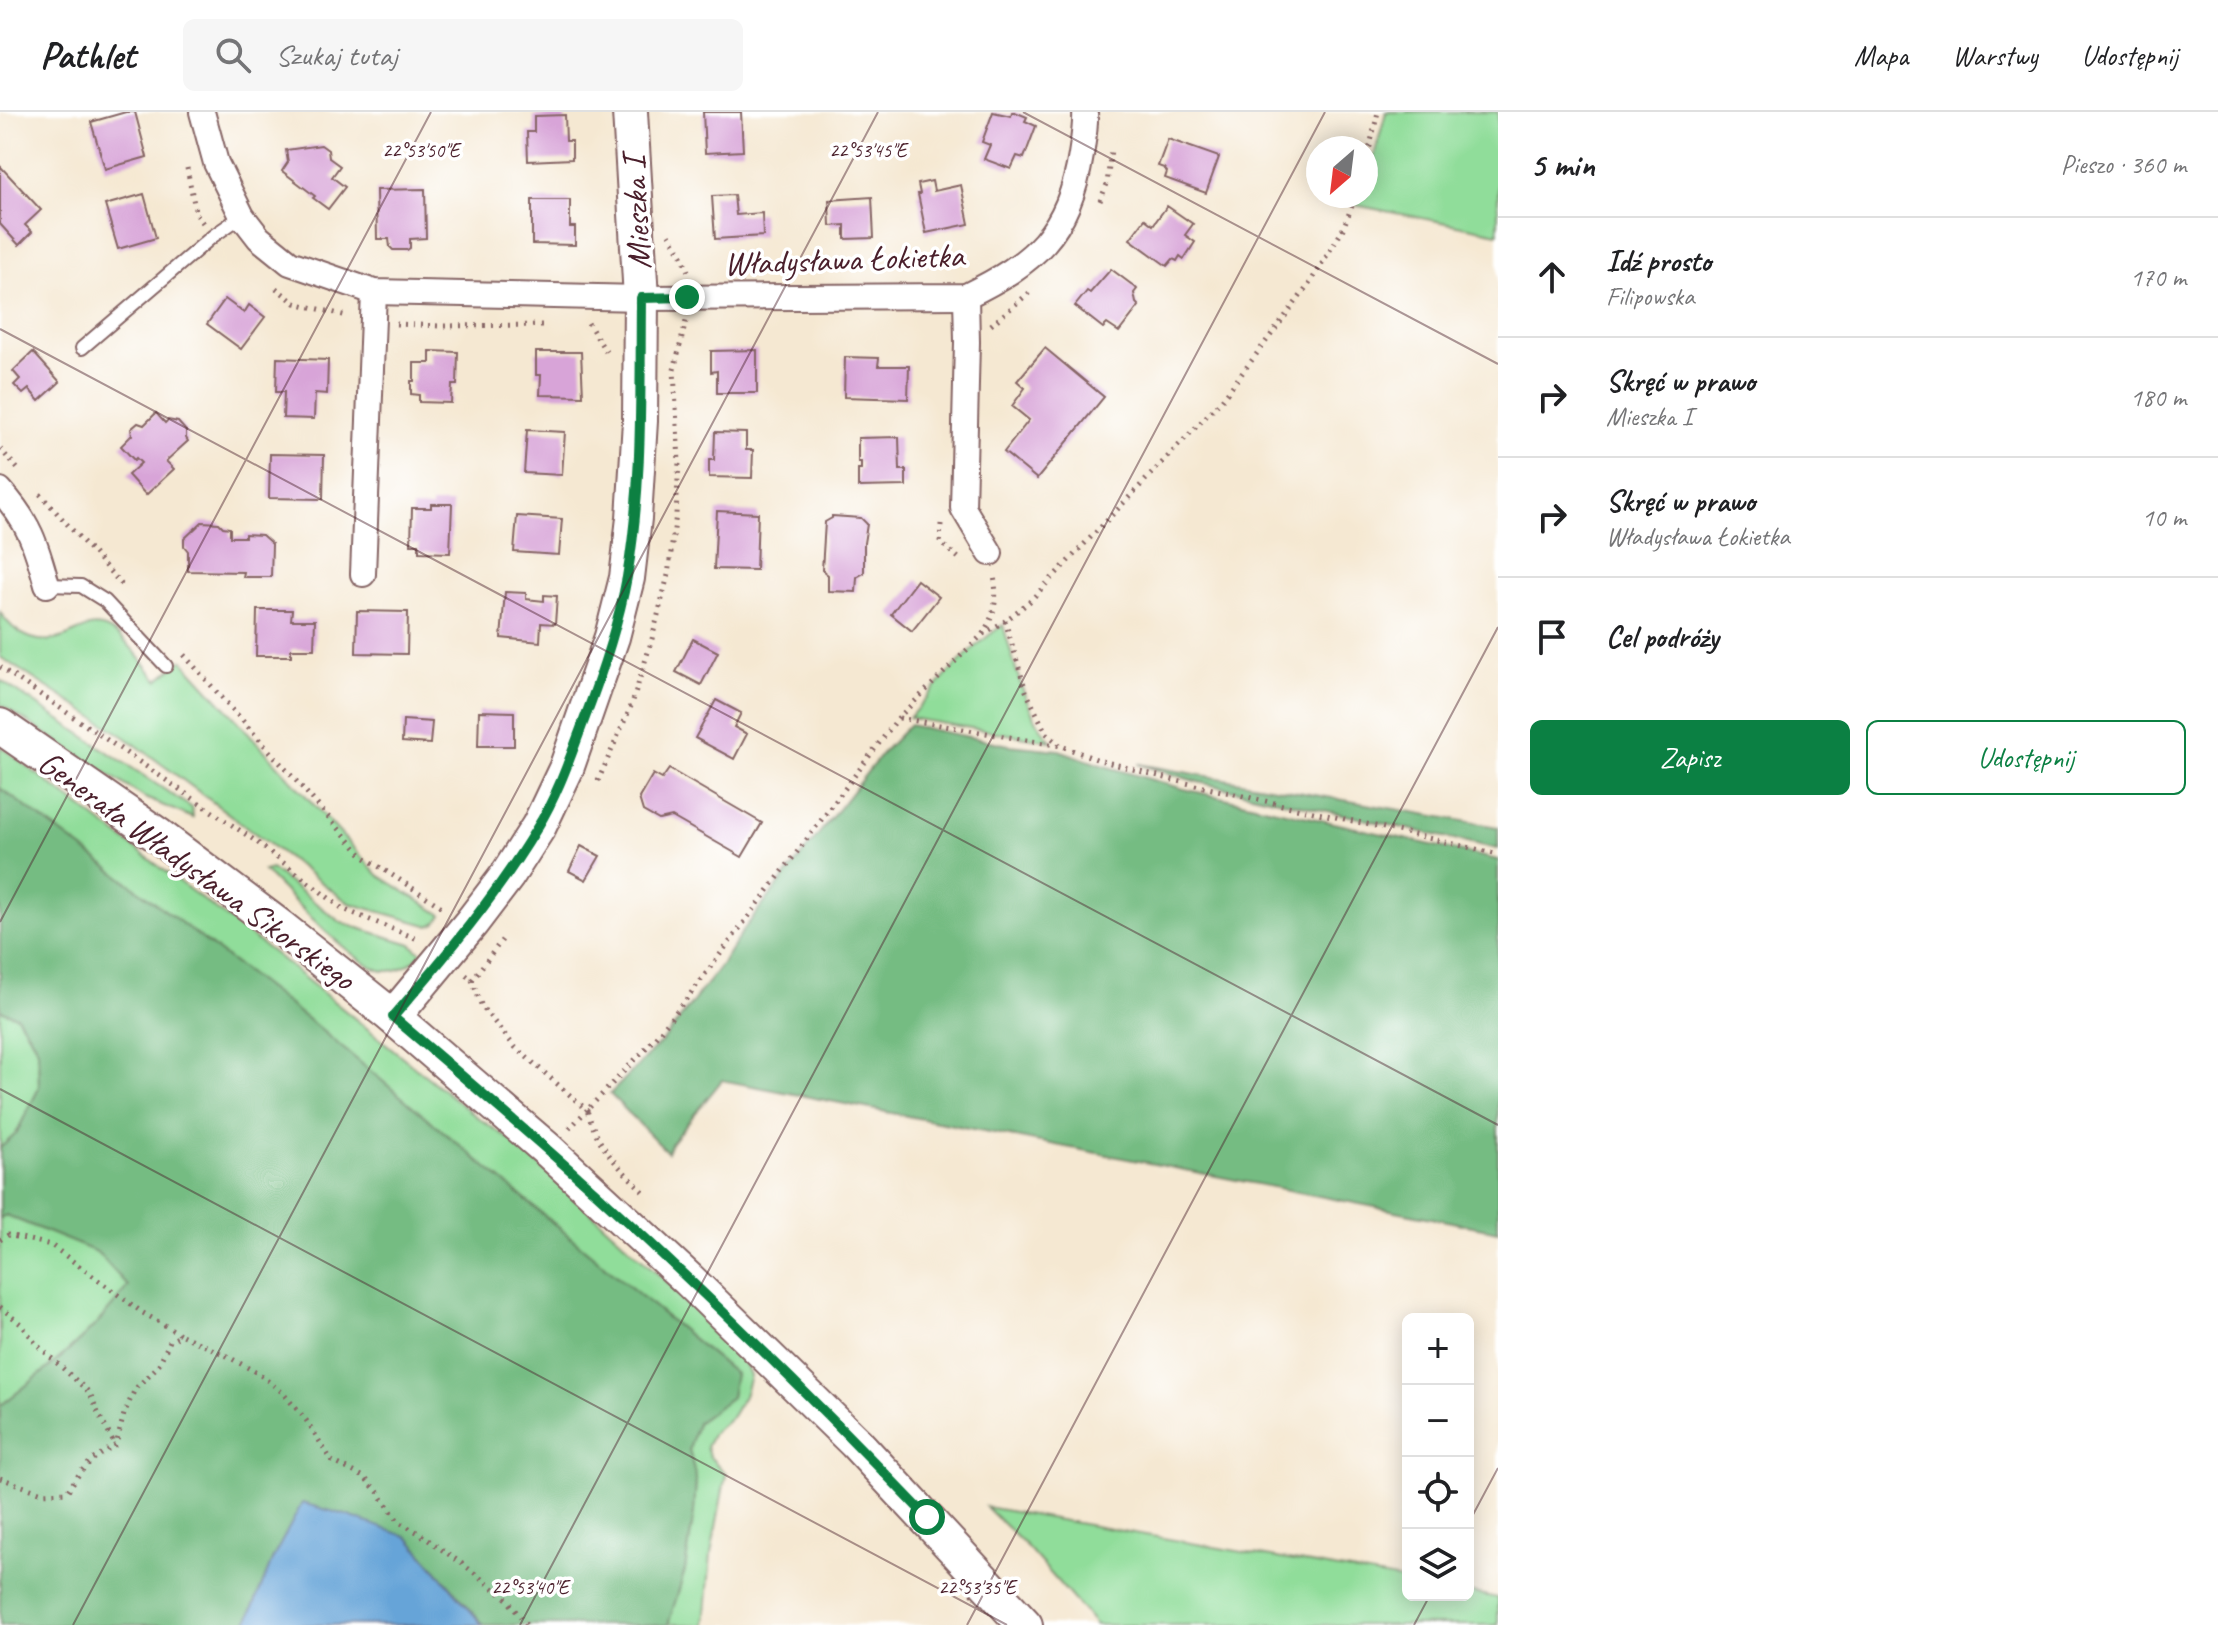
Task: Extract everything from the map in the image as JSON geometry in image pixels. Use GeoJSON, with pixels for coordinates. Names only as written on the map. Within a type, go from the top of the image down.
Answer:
{"type":"FeatureCollection","features":[{"type":"Feature","properties":{"kind":"main road","name":"Mieszka I"},"geometry":{"type":"LineString","coordinates":[[393,1017],[507,876],[539,826],[566,769],[612,637],[627,578],[640,421],[641,298],[630,112]]}},
{"type":"Feature","properties":{"kind":"main road","name":"Generała Władysława Sikorskiego"},"geometry":{"type":"LineString","coordinates":[[0,726],[159,836],[393,1017],[595,1192],[856,1443],[1025,1625]]}},
{"type":"Feature","properties":{"kind":"street","name":"Władysława Łokietka"},"geometry":{"type":"LineString","coordinates":[[202,112],[216,163],[242,216],[259,238],[290,263],[374,292],[641,298],[966,296],[1017,268],[1051,236],[1063,217],[1072,193],[1086,121],[1085,112]]}},
{"type":"Feature","properties":{"kind":"street"},"geometry":{"type":"LineString","coordinates":[[363,574],[374,292]]}},
{"type":"Feature","properties":{"kind":"street"},"geometry":{"type":"LineString","coordinates":[[966,296],[963,508],[990,553]]}},
{"type":"Feature","properties":{"kind":"street"},"geometry":{"type":"LineString","coordinates":[[0,490],[17,509],[37,545],[47,585]]}},
{"type":"Feature","properties":{"kind":"lane"},"geometry":{"type":"LineString","coordinates":[[82,348],[213,236],[242,216]]}},
{"type":"Feature","properties":{"kind":"lane"},"geometry":{"type":"LineString","coordinates":[[47,585],[81,586],[105,601],[166,666]]}},
{"type":"Feature","properties":{"kind":"path"},"geometry":{"type":"LineString","coordinates":[[1372,136],[1378,112]]}},
{"type":"Feature","properties":{"kind":"path"},"geometry":{"type":"LineString","coordinates":[[587,1110],[649,1045],[688,997],[898,718],[982,635],[1029,602],[1221,401],[1308,286],[1342,231],[1351,208]]}},
{"type":"Feature","properties":{"kind":"path"},"geometry":{"type":"LineString","coordinates":[[587,296],[588,325],[610,357]]}},
{"type":"Feature","properties":{"kind":"path"},"geometry":{"type":"LineString","coordinates":[[0,449],[20,471]]}},
{"type":"Feature","properties":{"kind":"path"},"geometry":{"type":"LineString","coordinates":[[40,493],[131,595]]}},
{"type":"Feature","properties":{"kind":"path"},"geometry":{"type":"LineString","coordinates":[[942,516],[940,542],[968,566]]}},
{"type":"Feature","properties":{"kind":"path"},"geometry":{"type":"LineString","coordinates":[[982,635],[992,619],[997,594],[990,553]]}},
{"type":"Feature","properties":{"kind":"path"},"geometry":{"type":"LineString","coordinates":[[1005,621],[1026,691],[1046,733],[1061,746]]}},
{"type":"Feature","properties":{"kind":"path"},"geometry":{"type":"LineString","coordinates":[[181,652],[364,857],[449,911],[441,921]]}},
{"type":"Feature","properties":{"kind":"path"},"geometry":{"type":"LineString","coordinates":[[0,667],[254,840],[343,909],[424,942],[444,957]]}},
{"type":"Feature","properties":{"kind":"path"},"geometry":{"type":"LineString","coordinates":[[898,718],[1061,746],[1173,780],[1498,854]]}},
{"type":"Feature","properties":{"kind":"path"},"geometry":{"type":"LineString","coordinates":[[472,980],[482,1007],[515,1047],[587,1110],[594,1133],[611,1158],[646,1195]]}},
{"type":"Feature","properties":{"kind":"path"},"geometry":{"type":"LineString","coordinates":[[0,1240],[8,1235],[51,1245],[143,1313],[248,1368],[282,1392],[306,1420],[332,1461],[364,1477],[399,1522],[507,1599],[526,1625]]}},
{"type":"Feature","properties":{"kind":"path"},"geometry":{"type":"LineString","coordinates":[[0,1307],[90,1393],[116,1445]]}},
{"type":"Feature","properties":{"kind":"path"},"geometry":{"type":"LineString","coordinates":[[0,1478],[42,1493],[67,1492],[82,1469],[116,1445],[135,1389],[158,1366],[170,1341],[182,1335]]}},
{"type":"Feature","properties":{"kind":"green space"},"geometry":{"type":"Polygon","coordinates":[[[1386,112],[1498,112],[1498,233],[1370,208],[1378,208],[1378,142],[1386,112]]]}},
{"type":"Feature","properties":{"kind":"green space"},"geometry":{"type":"Polygon","coordinates":[[[0,612],[22,634],[40,640],[59,639],[91,627],[105,628],[127,643],[158,680],[182,660],[378,875],[442,915],[430,926],[349,903],[125,737],[0,657],[0,612]]]}},
{"type":"Feature","properties":{"kind":"green space"},"geometry":{"type":"Polygon","coordinates":[[[1003,625],[1027,701],[1051,741],[909,718],[965,657],[1003,625]]]}},
{"type":"Feature","properties":{"kind":"green space"},"geometry":{"type":"Polygon","coordinates":[[[0,680],[192,808],[193,818],[145,798],[0,704],[0,680]]]}},
{"type":"Feature","properties":{"kind":"green space"},"geometry":{"type":"Polygon","coordinates":[[[909,725],[1009,745],[1059,750],[1184,789],[1498,860],[1498,1231],[722,1080],[667,1152],[610,1094],[666,1037],[721,965],[744,929],[884,751],[909,725]]]}},
{"type":"Feature","properties":{"kind":"green space"},"geometry":{"type":"Polygon","coordinates":[[[0,746],[276,955],[477,1117],[516,1144],[689,1302],[742,1357],[750,1376],[744,1396],[732,1416],[713,1433],[706,1447],[709,1456],[726,1474],[711,1554],[705,1625],[668,1624],[685,1570],[694,1512],[696,1479],[689,1450],[697,1423],[731,1397],[735,1374],[315,1025],[0,788],[0,746]]]}},
{"type":"Feature","properties":{"kind":"green space"},"geometry":{"type":"Polygon","coordinates":[[[1138,764],[1498,827],[1498,849],[1198,782],[1138,764]]]}},
{"type":"Feature","properties":{"kind":"green space"},"geometry":{"type":"Polygon","coordinates":[[[0,788],[315,1025],[735,1374],[731,1397],[697,1423],[689,1450],[696,1479],[694,1512],[685,1570],[668,1625],[484,1625],[408,1537],[303,1504],[273,1558],[246,1625],[0,1625],[0,1406],[85,1336],[128,1286],[97,1252],[6,1215],[0,1218],[0,1148],[16,1134],[39,1088],[38,1049],[17,1016],[0,1010],[0,788]]]}},
{"type":"Feature","properties":{"kind":"green space"},"geometry":{"type":"Polygon","coordinates":[[[271,869],[342,923],[411,944],[422,953],[400,969],[384,971],[372,967],[340,944],[264,871],[271,869]]]}},
{"type":"Feature","properties":{"kind":"green space"},"geometry":{"type":"Polygon","coordinates":[[[0,1010],[17,1016],[38,1050],[39,1088],[16,1134],[0,1148],[0,1010]]]}},
{"type":"Feature","properties":{"kind":"green space"},"geometry":{"type":"Polygon","coordinates":[[[5,1215],[97,1252],[128,1286],[85,1336],[0,1406],[0,1219],[5,1215]]]}},
{"type":"Feature","properties":{"kind":"green space"},"geometry":{"type":"Polygon","coordinates":[[[986,1507],[1402,1580],[1402,1601],[1474,1601],[1474,1593],[1498,1598],[1498,1625],[1096,1625],[1029,1549],[986,1507]]]}},
{"type":"Feature","properties":{"kind":"water"},"geometry":{"type":"Polygon","coordinates":[[[302,1503],[408,1537],[483,1625],[246,1625],[273,1558],[302,1503]]]}},
{"type":"Feature","properties":{"kind":"building"},"geometry":{"type":"Polygon","coordinates":[[[135,112],[147,157],[105,169],[91,122],[135,112]]]}},
{"type":"Feature","properties":{"kind":"building"},"geometry":{"type":"Polygon","coordinates":[[[703,112],[741,112],[743,151],[705,153],[703,112]]]}},
{"type":"Feature","properties":{"kind":"building"},"geometry":{"type":"Polygon","coordinates":[[[993,112],[1011,116],[1015,112],[1027,117],[1025,121],[1036,126],[1024,158],[1017,156],[1011,169],[984,159],[990,145],[982,142],[993,112]]]}},
{"type":"Feature","properties":{"kind":"building"},"geometry":{"type":"Polygon","coordinates":[[[565,115],[566,141],[572,141],[572,159],[528,161],[527,132],[534,132],[534,116],[565,115]]]}},
{"type":"Feature","properties":{"kind":"building"},"geometry":{"type":"Polygon","coordinates":[[[1168,139],[1219,157],[1206,193],[1165,178],[1167,172],[1158,166],[1168,139]]]}},
{"type":"Feature","properties":{"kind":"building"},"geometry":{"type":"Polygon","coordinates":[[[321,145],[328,150],[329,158],[340,166],[332,177],[345,187],[328,209],[282,171],[288,162],[286,150],[321,145]]]}},
{"type":"Feature","properties":{"kind":"building"},"geometry":{"type":"Polygon","coordinates":[[[0,166],[41,210],[25,225],[32,232],[19,245],[0,224],[0,166]]]}},
{"type":"Feature","properties":{"kind":"building"},"geometry":{"type":"Polygon","coordinates":[[[932,181],[934,191],[961,185],[969,224],[926,233],[918,184],[932,181]]]}},
{"type":"Feature","properties":{"kind":"building"},"geometry":{"type":"Polygon","coordinates":[[[425,189],[426,238],[410,239],[407,250],[393,250],[389,239],[377,239],[376,190],[425,189]]]}},
{"type":"Feature","properties":{"kind":"building"},"geometry":{"type":"Polygon","coordinates":[[[144,194],[156,238],[118,249],[105,205],[144,194]]]}},
{"type":"Feature","properties":{"kind":"building"},"geometry":{"type":"Polygon","coordinates":[[[734,195],[736,215],[762,213],[763,236],[715,239],[712,196],[734,195]]]}},
{"type":"Feature","properties":{"kind":"building"},"geometry":{"type":"Polygon","coordinates":[[[872,197],[874,238],[845,239],[845,225],[830,226],[829,200],[872,197]]]}},
{"type":"Feature","properties":{"kind":"building"},"geometry":{"type":"Polygon","coordinates":[[[532,200],[570,200],[570,227],[575,227],[575,245],[532,244],[532,200]]]}},
{"type":"Feature","properties":{"kind":"building"},"geometry":{"type":"Polygon","coordinates":[[[1167,206],[1193,224],[1185,235],[1195,242],[1184,259],[1180,256],[1167,266],[1130,239],[1145,219],[1153,225],[1167,206]]]}},
{"type":"Feature","properties":{"kind":"building"},"geometry":{"type":"Polygon","coordinates":[[[1111,269],[1137,289],[1134,293],[1139,306],[1119,332],[1107,324],[1103,328],[1075,306],[1111,269]]]}},
{"type":"Feature","properties":{"kind":"building"},"geometry":{"type":"Polygon","coordinates":[[[225,299],[244,313],[249,305],[265,317],[241,349],[207,324],[225,299]]]}},
{"type":"Feature","properties":{"kind":"building"},"geometry":{"type":"Polygon","coordinates":[[[1045,348],[1104,397],[1037,479],[1004,452],[1029,420],[1012,406],[1025,388],[1017,381],[1045,348]]]}},
{"type":"Feature","properties":{"kind":"building"},"geometry":{"type":"Polygon","coordinates":[[[757,350],[757,393],[717,393],[717,371],[711,372],[711,351],[757,350]]]}},
{"type":"Feature","properties":{"kind":"building"},"geometry":{"type":"Polygon","coordinates":[[[430,351],[458,352],[457,385],[452,385],[451,403],[419,402],[419,395],[411,394],[414,363],[430,363],[430,351]]]}},
{"type":"Feature","properties":{"kind":"building"},"geometry":{"type":"Polygon","coordinates":[[[33,352],[60,382],[39,401],[29,389],[23,394],[14,385],[20,379],[13,371],[33,352]]]}},
{"type":"Feature","properties":{"kind":"building"},"geometry":{"type":"Polygon","coordinates":[[[536,352],[581,352],[583,396],[540,395],[541,375],[536,375],[536,352]]]}},
{"type":"Feature","properties":{"kind":"building"},"geometry":{"type":"Polygon","coordinates":[[[845,357],[879,358],[878,366],[909,366],[908,399],[844,397],[845,357]]]}},
{"type":"Feature","properties":{"kind":"building"},"geometry":{"type":"Polygon","coordinates":[[[277,358],[328,360],[327,394],[315,393],[314,419],[283,418],[284,392],[276,392],[277,358]]]}},
{"type":"Feature","properties":{"kind":"building"},"geometry":{"type":"Polygon","coordinates":[[[156,413],[165,423],[168,420],[178,422],[186,431],[188,441],[166,461],[174,469],[146,495],[128,475],[141,463],[121,446],[132,435],[131,429],[138,423],[144,425],[156,413]]]}},
{"type":"Feature","properties":{"kind":"building"},"geometry":{"type":"Polygon","coordinates":[[[527,430],[565,432],[562,475],[524,473],[527,430]]]}},
{"type":"Feature","properties":{"kind":"building"},"geometry":{"type":"Polygon","coordinates":[[[715,432],[746,433],[746,450],[753,450],[752,478],[709,477],[709,460],[714,460],[715,432]]]}},
{"type":"Feature","properties":{"kind":"building"},"geometry":{"type":"Polygon","coordinates":[[[899,437],[900,470],[906,470],[906,486],[858,487],[861,462],[858,462],[858,438],[899,437]]]}},
{"type":"Feature","properties":{"kind":"building"},"geometry":{"type":"Polygon","coordinates":[[[270,454],[324,455],[323,499],[269,498],[270,454]]]}},
{"type":"Feature","properties":{"kind":"building"},"geometry":{"type":"Polygon","coordinates":[[[431,504],[452,504],[450,553],[419,552],[419,544],[411,544],[412,508],[431,508],[431,504]]]}},
{"type":"Feature","properties":{"kind":"building"},"geometry":{"type":"Polygon","coordinates":[[[717,511],[758,513],[756,570],[714,569],[717,511]]]}},
{"type":"Feature","properties":{"kind":"building"},"geometry":{"type":"Polygon","coordinates":[[[517,516],[562,519],[559,555],[514,552],[517,516]]]}},
{"type":"Feature","properties":{"kind":"building"},"geometry":{"type":"Polygon","coordinates":[[[832,516],[861,518],[867,524],[864,573],[857,577],[856,592],[828,591],[828,575],[822,570],[825,522],[832,516]]]}},
{"type":"Feature","properties":{"kind":"building"},"geometry":{"type":"Polygon","coordinates":[[[202,522],[219,523],[230,528],[230,537],[262,535],[272,544],[271,577],[243,577],[244,572],[188,571],[188,551],[184,539],[202,522]]]}},
{"type":"Feature","properties":{"kind":"building"},"geometry":{"type":"Polygon","coordinates":[[[917,580],[939,597],[912,631],[891,614],[917,580]]]}},
{"type":"Feature","properties":{"kind":"building"},"geometry":{"type":"Polygon","coordinates":[[[505,592],[526,593],[526,599],[544,601],[544,595],[557,596],[555,624],[541,623],[540,642],[501,638],[505,592]]]}},
{"type":"Feature","properties":{"kind":"building"},"geometry":{"type":"Polygon","coordinates":[[[257,610],[292,610],[291,620],[315,620],[314,649],[291,649],[291,656],[256,656],[257,610]]]}},
{"type":"Feature","properties":{"kind":"building"},"geometry":{"type":"Polygon","coordinates":[[[357,611],[408,612],[407,654],[356,653],[357,611]]]}},
{"type":"Feature","properties":{"kind":"building"},"geometry":{"type":"Polygon","coordinates":[[[693,639],[718,652],[701,685],[676,672],[693,639]]]}},
{"type":"Feature","properties":{"kind":"building"},"geometry":{"type":"Polygon","coordinates":[[[716,700],[741,713],[734,727],[747,734],[734,759],[695,738],[716,700]]]}},
{"type":"Feature","properties":{"kind":"building"},"geometry":{"type":"Polygon","coordinates":[[[479,711],[514,712],[514,746],[478,746],[479,711]]]}},
{"type":"Feature","properties":{"kind":"building"},"geometry":{"type":"Polygon","coordinates":[[[403,720],[432,722],[430,744],[402,742],[403,720]]]}},
{"type":"Feature","properties":{"kind":"building"},"geometry":{"type":"Polygon","coordinates":[[[669,769],[762,823],[742,857],[672,817],[659,820],[643,811],[639,798],[653,774],[662,779],[669,769]]]}},
{"type":"Feature","properties":{"kind":"building"},"geometry":{"type":"Polygon","coordinates":[[[581,846],[600,856],[586,880],[569,871],[581,846]]]}},
{"type":"Feature","properties":{"kind":"route"},"geometry":{"type":"LineString","coordinates":[[687,297],[641,298],[640,421],[627,578],[612,637],[566,769],[539,826],[507,876],[393,1017],[549,1151],[689,1280],[927,1517]]}}]}
